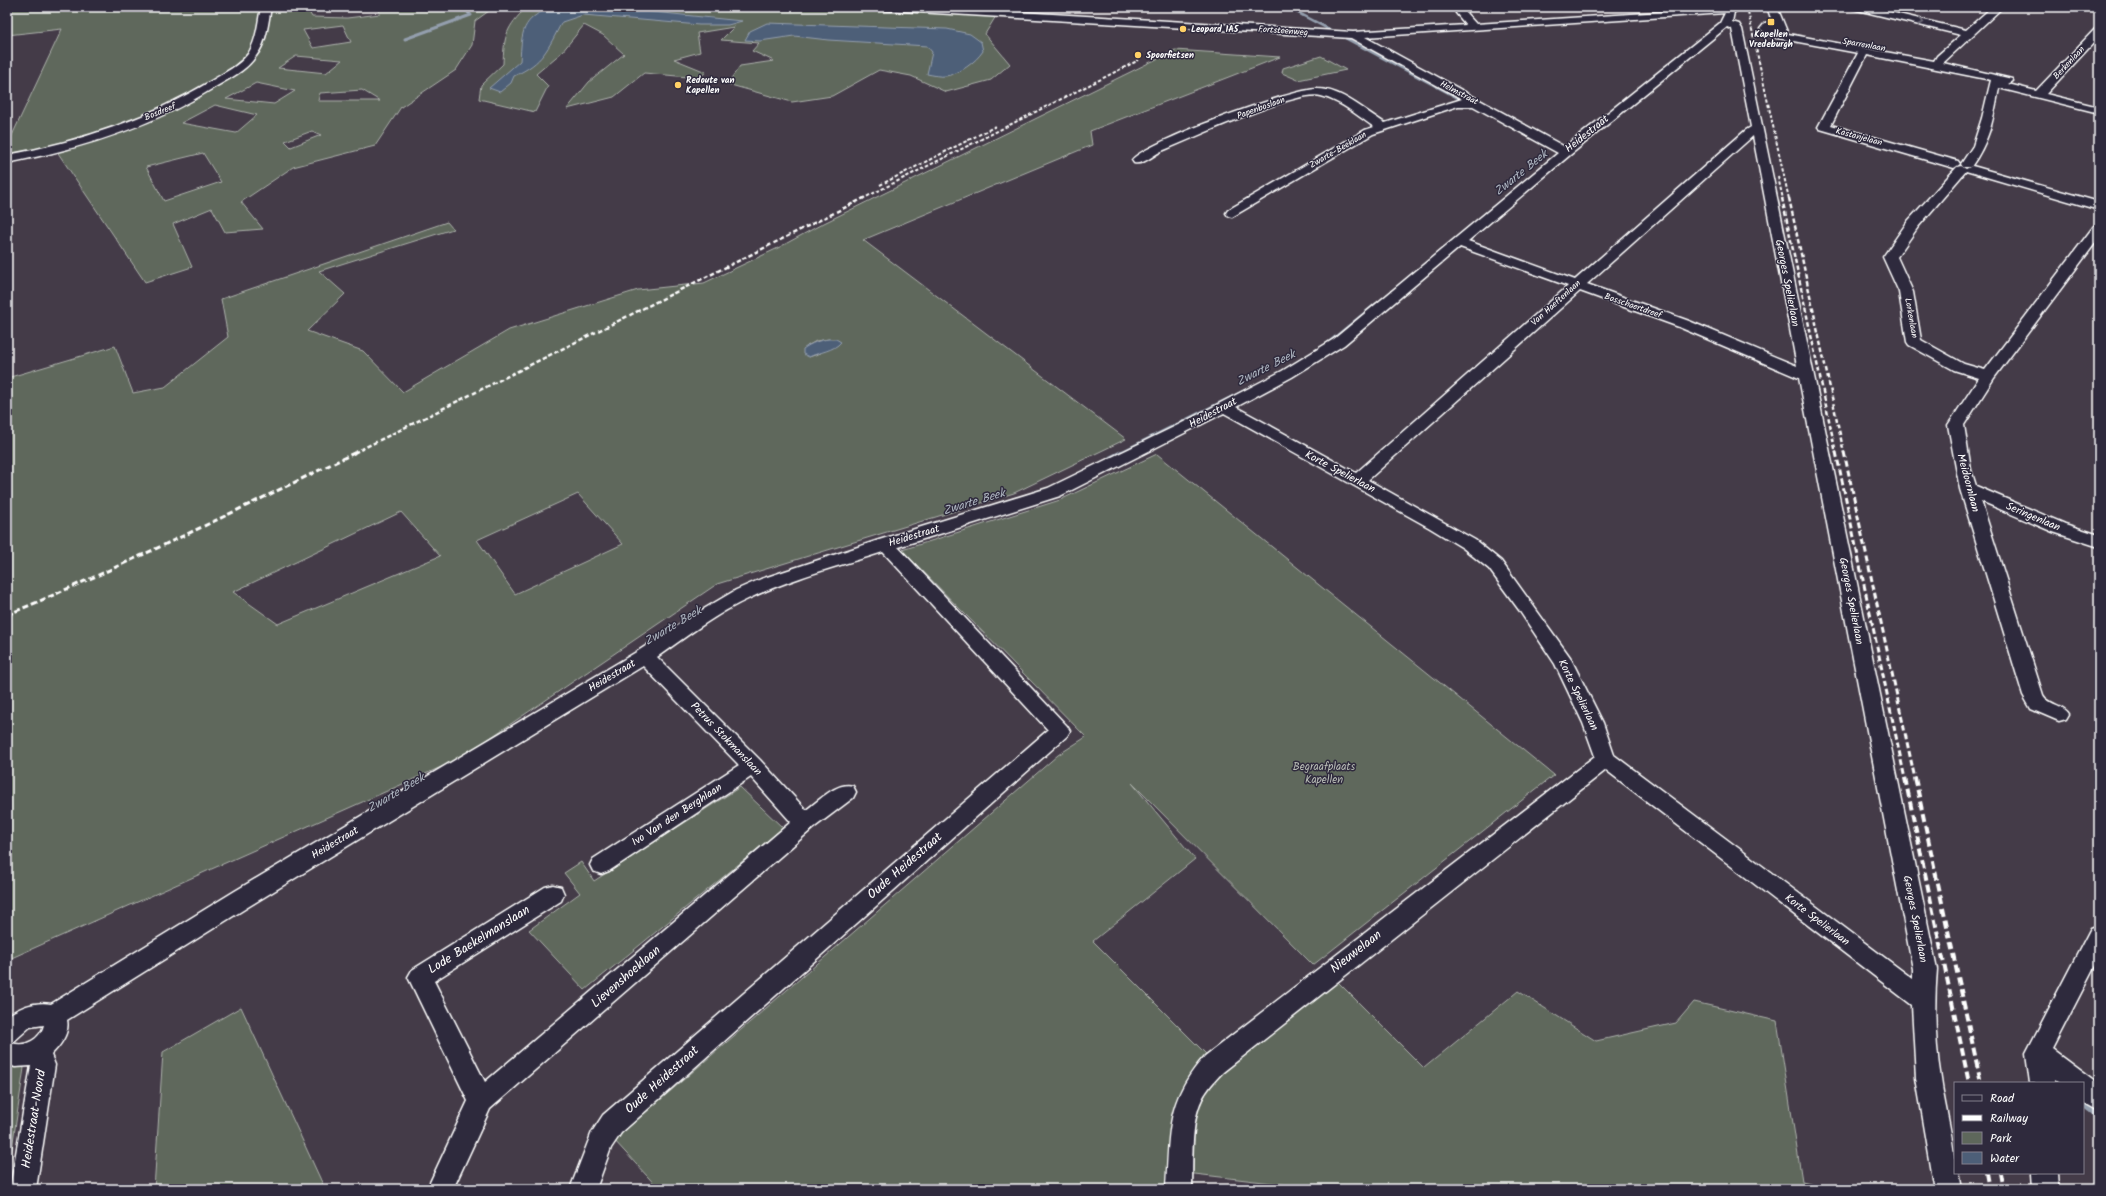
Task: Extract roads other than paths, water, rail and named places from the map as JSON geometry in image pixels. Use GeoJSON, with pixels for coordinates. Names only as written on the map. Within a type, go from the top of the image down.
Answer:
{"type":"FeatureCollection","features":[{"type":"Feature","properties":{"kind":"street","name":"Bosdreef"},"geometry":{"type":"LineString","coordinates":[[7,159],[76,143],[126,126],[193,98],[250,59],[258,45],[266,7]]}},
{"type":"Feature","properties":{"kind":"street","name":"Fortsteenweg"},"geometry":{"type":"LineString","coordinates":[[884,7],[1352,35],[1683,15],[1741,7]]}},
{"type":"Feature","properties":{"kind":"street"},"geometry":{"type":"LineString","coordinates":[[1463,7],[1461,13],[1474,28]]}},
{"type":"Feature","properties":{"kind":"street"},"geometry":{"type":"LineString","coordinates":[[1772,7],[1782,30]]}},
{"type":"Feature","properties":{"kind":"street"},"geometry":{"type":"LineString","coordinates":[[1856,7],[1967,34]]}},
{"type":"Feature","properties":{"kind":"street"},"geometry":{"type":"LineString","coordinates":[[1939,61],[1998,7]]}},
{"type":"Feature","properties":{"kind":"street"},"geometry":{"type":"LineString","coordinates":[[1683,15],[1687,20],[1700,24],[1721,26],[1728,20],[1730,13],[1726,9]]}},
{"type":"Feature","properties":{"kind":"street","name":"Georges Spelierlaan"},"geometry":{"type":"LineString","coordinates":[[1721,26],[1735,26],[1737,29],[1925,969],[1923,1000],[1928,1078],[1948,1189]]}},
{"type":"Feature","properties":{"kind":"street","name":"Heidestraat"},"geometry":{"type":"LineString","coordinates":[[54,1015],[242,898],[645,656],[742,594],[767,583],[885,544],[1054,492],[1288,374],[1339,342],[1566,152],[1721,26]]}},
{"type":"Feature","properties":{"kind":"street","name":"Sparrenlaan"},"geometry":{"type":"LineString","coordinates":[[1782,30],[1864,52],[1939,61]]}},
{"type":"Feature","properties":{"kind":"street","name":"Sparrenlaan"},"geometry":{"type":"LineString","coordinates":[[1782,30],[1939,61],[1996,81],[2042,92],[2099,110]]}},
{"type":"Feature","properties":{"kind":"street","name":"Berkenlaan"},"geometry":{"type":"LineString","coordinates":[[2042,92],[2099,31]]}},
{"type":"Feature","properties":{"kind":"street","name":"Helmstraat"},"geometry":{"type":"LineString","coordinates":[[1352,35],[1566,152]]}},
{"type":"Feature","properties":{"kind":"street","name":"Kastanjelaan"},"geometry":{"type":"LineString","coordinates":[[1864,52],[1824,127],[2099,206]]}},
{"type":"Feature","properties":{"kind":"street","name":"Lorkenlaan"},"geometry":{"type":"LineString","coordinates":[[1988,376],[1959,367],[1914,342],[1912,318],[1906,292],[1890,257],[1913,224],[1963,167],[1979,146],[1988,118],[1996,81]]}},
{"type":"Feature","properties":{"kind":"street","name":"Papenboslaan"},"geometry":{"type":"LineString","coordinates":[[1138,160],[1154,150],[1273,102],[1310,92],[1318,91],[1328,94],[1383,127]]}},
{"type":"Feature","properties":{"kind":"street","name":"Zwarte-Beeklaan"},"geometry":{"type":"LineString","coordinates":[[1232,213],[1369,132],[1457,103],[1477,102]]}},
{"type":"Feature","properties":{"kind":"street","name":"Van Haeftenlaan"},"geometry":{"type":"LineString","coordinates":[[1357,480],[1478,375],[1576,285],[1750,132],[1757,129]]}},
{"type":"Feature","properties":{"kind":"street","name":"Meidoornlaan"},"geometry":{"type":"LineString","coordinates":[[2059,714],[2038,704],[2033,695],[1968,489],[1963,470],[1956,425],[1988,376],[2099,229]]}},
{"type":"Feature","properties":{"kind":"street","name":"Bosschaertdreef"},"geometry":{"type":"LineString","coordinates":[[1459,242],[1684,324],[1805,374]]}},
{"type":"Feature","properties":{"kind":"street","name":"Korte Spelierlaan"},"geometry":{"type":"LineString","coordinates":[[1224,407],[1278,439],[1357,480],[1469,544],[1495,565],[1563,662],[1593,723],[1606,759],[1923,1000]]}},
{"type":"Feature","properties":{"kind":"street","name":"Seringenlaan"},"geometry":{"type":"LineString","coordinates":[[1968,489],[2058,528],[2099,541]]}},
{"type":"Feature","properties":{"kind":"street","name":"Oude Heidestraat"},"geometry":{"type":"LineString","coordinates":[[583,1189],[601,1141],[612,1124],[1060,731],[885,544]]}},
{"type":"Feature","properties":{"kind":"street","name":"Petrus Stokmanslaan"},"geometry":{"type":"LineString","coordinates":[[645,656],[753,766],[805,823]]}},
{"type":"Feature","properties":{"kind":"street","name":"Nieuwelaan"},"geometry":{"type":"LineString","coordinates":[[1179,1189],[1184,1125],[1189,1098],[1196,1085],[1214,1064],[1606,759]]}},
{"type":"Feature","properties":{"kind":"street","name":"Ivo Van den Berghlaan"},"geometry":{"type":"LineString","coordinates":[[601,865],[753,766]]}},
{"type":"Feature","properties":{"kind":"street","name":"Lievenshoeklaan"},"geometry":{"type":"LineString","coordinates":[[440,1189],[481,1101],[805,823],[846,792]]}},
{"type":"Feature","properties":{"kind":"street","name":"Lode Baekelmanslaan"},"geometry":{"type":"LineString","coordinates":[[481,1101],[420,977],[553,894]]}},
{"type":"Feature","properties":{"kind":"street"},"geometry":{"type":"LineString","coordinates":[[2042,1082],[2038,1053],[2099,935]]}},
{"type":"Feature","properties":{"kind":"street"},"geometry":{"type":"LineString","coordinates":[[43,1012],[54,1015],[57,1023],[55,1032],[48,1042],[36,1051],[20,1056],[8,1032],[28,1016],[43,1012]]}},
{"type":"Feature","properties":{"kind":"street","name":"Heidestraat-Noord"},"geometry":{"type":"LineString","coordinates":[[23,1189],[43,1065],[36,1051]]}},
{"type":"Feature","properties":{"kind":"street"},"geometry":{"type":"LineString","coordinates":[[2038,1053],[2077,1082]]}},
{"type":"Feature","properties":{"kind":"street"},"geometry":{"type":"LineString","coordinates":[[2084,1088],[2099,1099]]}},
{"type":"Feature","properties":{"kind":"street"},"geometry":{"type":"LineString","coordinates":[[2044,1174],[2045,1189]]}},
{"type":"Feature","properties":{"kind":"water"},"geometry":{"type":"Polygon","coordinates":[[[551,7],[604,7],[742,21],[728,25],[699,25],[583,15],[562,22],[544,54],[532,66],[514,76],[511,83],[500,92],[489,88],[520,61],[521,42],[525,28],[529,22],[541,12],[551,7]]]}},
{"type":"Feature","properties":{"kind":"water"},"geometry":{"type":"Polygon","coordinates":[[[767,23],[947,29],[970,34],[981,42],[983,51],[976,59],[962,70],[951,75],[939,76],[927,74],[932,52],[927,46],[828,40],[794,36],[760,41],[745,40],[750,31],[767,23]]]}},
{"type":"Feature","properties":{"kind":"water"},"geometry":{"type":"Polygon","coordinates":[[[829,339],[836,339],[841,342],[830,349],[809,357],[803,354],[803,349],[809,345],[829,339]]]}},
{"type":"Feature","properties":{"kind":"waterway"},"geometry":{"type":"LineString","coordinates":[[405,39],[471,15],[462,7]]}},
{"type":"Feature","properties":{"kind":"waterway","name":"Zwarte Beek"},"geometry":{"type":"LineString","coordinates":[[1294,7],[1291,9],[1466,102]]}},
{"type":"Feature","properties":{"kind":"waterway"},"geometry":{"type":"LineString","coordinates":[[42,155],[52,153]]}},
{"type":"Feature","properties":{"kind":"waterway","name":"Zwarte Beek"},"geometry":{"type":"LineString","coordinates":[[1327,344],[1376,304]]}},
{"type":"Feature","properties":{"kind":"waterway","name":"Zwarte Beek"},"geometry":{"type":"LineString","coordinates":[[1110,458],[1254,386]]}},
{"type":"Feature","properties":{"kind":"waterway"},"geometry":{"type":"LineString","coordinates":[[2084,1105],[2099,1116]]}},
{"type":"Feature","properties":{"kind":"railway"},"geometry":{"type":"LineString","coordinates":[[1747,7],[1789,199]]}},
{"type":"Feature","properties":{"kind":"railway"},"geometry":{"type":"LineString","coordinates":[[862,199],[1139,60]]}},
{"type":"Feature","properties":{"kind":"railway"},"geometry":{"type":"LineString","coordinates":[[880,185],[996,126]]}},
{"type":"Feature","properties":{"kind":"railway"},"geometry":{"type":"LineString","coordinates":[[1778,177],[1783,199]]}},
{"type":"Feature","properties":{"kind":"railway"},"geometry":{"type":"LineString","coordinates":[[1782,198],[1836,453]]}},
{"type":"Feature","properties":{"kind":"railway"},"geometry":{"type":"LineString","coordinates":[[1789,198],[1844,453]]}},
{"type":"Feature","properties":{"kind":"railway"},"geometry":{"type":"LineString","coordinates":[[356,452],[862,199]]}},
{"type":"Feature","properties":{"kind":"railway"},"geometry":{"type":"LineString","coordinates":[[7,615],[183,536],[356,452]]}},
{"type":"Feature","properties":{"kind":"railway"},"geometry":{"type":"LineString","coordinates":[[1836,452],[1905,779]]}},
{"type":"Feature","properties":{"kind":"railway"},"geometry":{"type":"LineString","coordinates":[[1844,452],[1915,779]]}},
{"type":"Feature","properties":{"kind":"railway"},"geometry":{"type":"LineString","coordinates":[[1905,778],[1969,1082]]}},
{"type":"Feature","properties":{"kind":"railway"},"geometry":{"type":"LineString","coordinates":[[1915,778],[1981,1082]]}},
{"type":"Feature","properties":{"kind":"railway"},"geometry":{"type":"LineString","coordinates":[[1988,1174],[1991,1189]]}},
{"type":"Feature","properties":{"kind":"railway"},"geometry":{"type":"LineString","coordinates":[[2001,1174],[2004,1189]]}},
{"type":"Feature","properties":{"kind":"place","name":"Kapellen Vredeburgh"},"geometry":{"type":"Point","coordinates":[1771,22]}},
{"type":"Feature","properties":{"kind":"place","name":"Leopard 1A5"},"geometry":{"type":"Point","coordinates":[1183,29]}},
{"type":"Feature","properties":{"kind":"place","name":"Spoorfietsen"},"geometry":{"type":"Point","coordinates":[1138,55]}},
{"type":"Feature","properties":{"kind":"place","name":"Redoute van Kapellen"},"geometry":{"type":"Point","coordinates":[678,85]}},
{"type":"Feature","properties":{"kind":"park label","name":"Begraafplaats Kapellen"},"geometry":{"type":"Point","coordinates":[1324,773]}}]}
